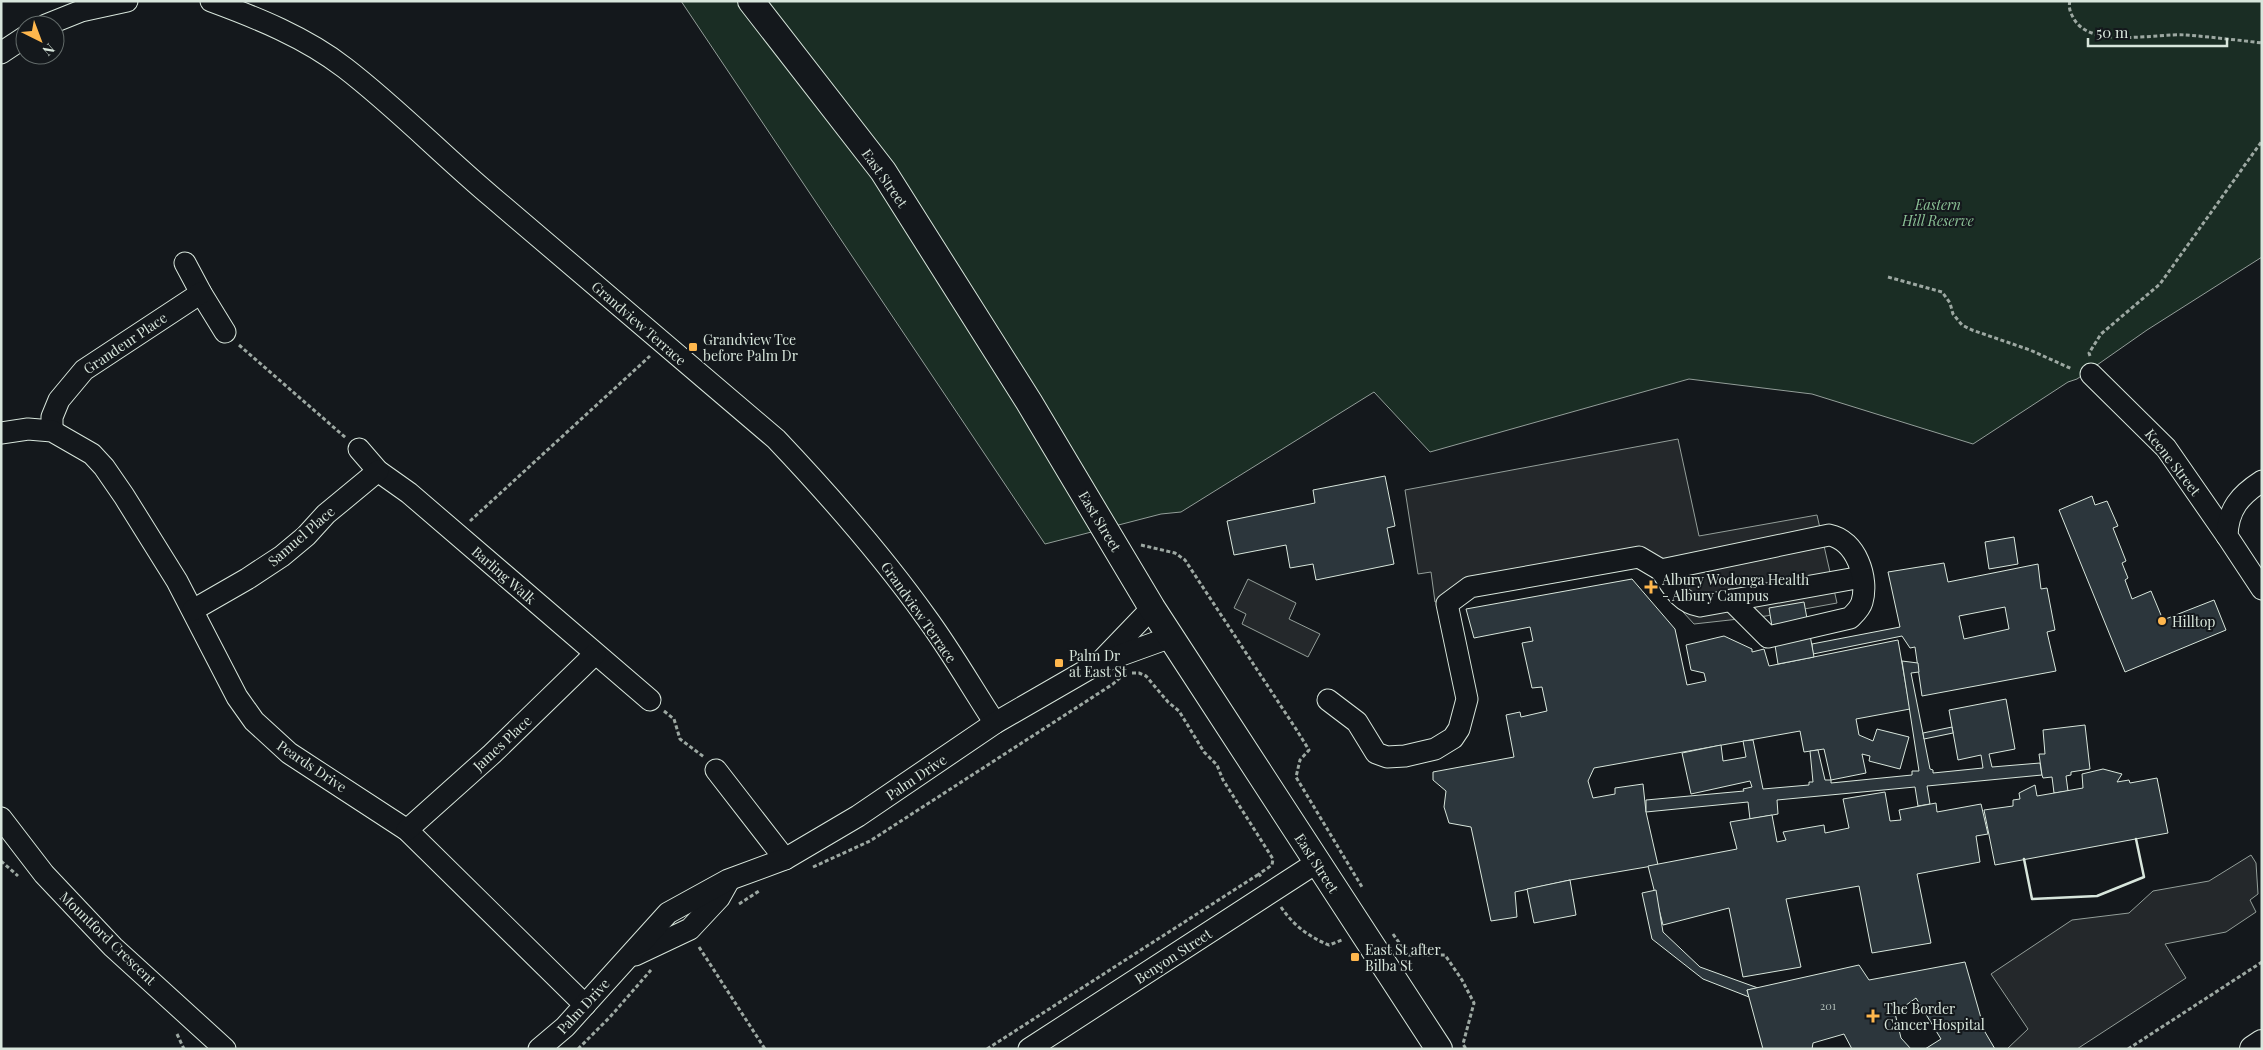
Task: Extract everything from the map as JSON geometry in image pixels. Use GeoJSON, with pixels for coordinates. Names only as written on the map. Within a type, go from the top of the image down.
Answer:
{"type":"FeatureCollection","features":[{"type":"Feature","properties":{"kind":"main road","name":"East Street"},"geometry":{"type":"LineString","coordinates":[[750,1],[883,171],[1029,402],[1152,608],[1316,863],[1439,1049]]}},
{"type":"Feature","properties":{"kind":"main road"},"geometry":{"type":"LineString","coordinates":[[2253,1049],[2262,1043]]}},
{"type":"Feature","properties":{"kind":"street"},"geometry":{"type":"LineString","coordinates":[[65,17],[81,11],[127,1]]}},
{"type":"Feature","properties":{"kind":"street","name":"Grandview Terrace"},"geometry":{"type":"LineString","coordinates":[[210,1],[254,16],[301,39],[344,67],[776,440],[816,482],[891,570],[922,611],[995,723]]}},
{"type":"Feature","properties":{"kind":"street"},"geometry":{"type":"LineString","coordinates":[[1,53],[15,44]]}},
{"type":"Feature","properties":{"kind":"street"},"geometry":{"type":"LineString","coordinates":[[185,263],[200,293],[225,332]]}},
{"type":"Feature","properties":{"kind":"street","name":"Grandeur Place"},"geometry":{"type":"LineString","coordinates":[[52,431],[52,417],[58,400],[84,370],[200,293]]}},
{"type":"Feature","properties":{"kind":"street","name":"Keene Street"},"geometry":{"type":"LineString","coordinates":[[2091,374],[2166,448],[2227,530],[2262,589]]}},
{"type":"Feature","properties":{"kind":"street","name":"Peards Drive"},"geometry":{"type":"LineString","coordinates":[[1,433],[28,429],[52,431],[92,454],[104,467],[124,496],[193,610],[236,697],[262,730],[289,753],[407,830],[585,1005]]}},
{"type":"Feature","properties":{"kind":"street","name":"Barling Walk"},"geometry":{"type":"LineString","coordinates":[[359,449],[378,471],[409,493],[650,700]]}},
{"type":"Feature","properties":{"kind":"street","name":"Samuel Place"},"geometry":{"type":"LineString","coordinates":[[193,610],[247,580],[282,556],[326,514],[378,471]]}},
{"type":"Feature","properties":{"kind":"street"},"geometry":{"type":"LineString","coordinates":[[2227,530],[2233,506],[2247,490],[2262,481]]}},
{"type":"Feature","properties":{"kind":"street"},"geometry":{"type":"LineString","coordinates":[[1328,700],[1356,722],[1376,753],[1387,757],[1405,756],[1435,749],[1453,738],[1464,716],[1467,699],[1447,604],[1470,587],[1639,557],[1668,568],[1829,535],[1838,537],[1854,551],[1858,558],[1862,577],[1862,602],[1850,618],[1768,637],[1731,600]]}},
{"type":"Feature","properties":{"kind":"street"},"geometry":{"type":"LineString","coordinates":[[1668,568],[1679,596],[1690,604],[1700,606],[1862,577]]}},
{"type":"Feature","properties":{"kind":"street","name":"Palm Drive"},"geometry":{"type":"LineString","coordinates":[[1099,663],[1152,608]]}},
{"type":"Feature","properties":{"kind":"street","name":"Palm Drive"},"geometry":{"type":"LineString","coordinates":[[539,1049],[565,1027],[668,913],[728,880],[785,859],[858,816],[995,723],[1099,663],[1171,637]]}},
{"type":"Feature","properties":{"kind":"street","name":"James Place"},"geometry":{"type":"LineString","coordinates":[[407,830],[492,754],[595,654]]}},
{"type":"Feature","properties":{"kind":"street"},"geometry":{"type":"LineString","coordinates":[[716,770],[785,859]]}},
{"type":"Feature","properties":{"kind":"street","name":"Mountford Crescent"},"geometry":{"type":"LineString","coordinates":[[3,830],[113,947],[219,1047]]}},
{"type":"Feature","properties":{"kind":"street","name":"Benyon Street"},"geometry":{"type":"LineString","coordinates":[[1029,1049],[1316,863]]}},
{"type":"Feature","properties":{"kind":"path"},"geometry":{"type":"LineString","coordinates":[[2070,1],[2071,14],[2078,26],[2100,36],[2157,37],[2184,35],[2262,44]]}},
{"type":"Feature","properties":{"kind":"path"},"geometry":{"type":"LineString","coordinates":[[1888,277],[1942,292],[1954,314],[1962,324],[1972,330],[2030,350],[2075,370],[2091,374],[2090,353],[2100,334],[2160,284],[2262,141]]}},
{"type":"Feature","properties":{"kind":"path"},"geometry":{"type":"LineString","coordinates":[[225,332],[359,449]]}},
{"type":"Feature","properties":{"kind":"path"},"geometry":{"type":"LineString","coordinates":[[456,534],[663,344]]}},
{"type":"Feature","properties":{"kind":"path"},"geometry":{"type":"LineString","coordinates":[[1137,543],[1175,554],[1185,560],[1296,729],[1309,750],[1300,760],[1296,777],[1365,891]]}},
{"type":"Feature","properties":{"kind":"path"},"geometry":{"type":"LineString","coordinates":[[812,868],[870,841],[1113,684],[1122,676],[1140,673],[1152,682],[1168,702],[1179,711],[1204,752],[1216,765],[1222,780],[1274,859],[1272,865],[988,1049]]}},
{"type":"Feature","properties":{"kind":"path"},"geometry":{"type":"LineString","coordinates":[[650,700],[674,719],[680,739],[701,754],[716,770]]}},
{"type":"Feature","properties":{"kind":"path"},"geometry":{"type":"LineString","coordinates":[[1258,874],[1295,926],[1329,945],[1342,940]]}},
{"type":"Feature","properties":{"kind":"path"},"geometry":{"type":"LineString","coordinates":[[732,910],[760,891]]}},
{"type":"Feature","properties":{"kind":"path"},"geometry":{"type":"LineString","coordinates":[[1391,931],[1408,955],[1444,955],[1462,980],[1474,1003],[1463,1044],[1466,1049]]}},
{"type":"Feature","properties":{"kind":"path"},"geometry":{"type":"LineString","coordinates":[[696,941],[765,1049]]}},
{"type":"Feature","properties":{"kind":"path"},"geometry":{"type":"LineString","coordinates":[[2128,1049],[2262,962]]}},
{"type":"Feature","properties":{"kind":"path"},"geometry":{"type":"LineString","coordinates":[[578,1049],[610,1017],[653,967]]}},
{"type":"Feature","properties":{"kind":"green space","name":"Eastern Hill Reserve"},"geometry":{"type":"Polygon","coordinates":[[[681,1],[2262,1],[2262,257],[2147,330],[2077,379],[2068,382],[1973,444],[1812,394],[1689,379],[1430,452],[1374,392],[1181,512],[1161,514],[1045,544],[681,1]]]}},
{"type":"Feature","properties":{"kind":"shaded area"},"geometry":{"type":"Polygon","coordinates":[[[1678,439],[1699,536],[1817,515],[1837,603],[1766,616],[1694,624],[1641,566],[1435,602],[1431,572],[1418,574],[1405,490],[1678,439]]]}},
{"type":"Feature","properties":{"kind":"shaded area"},"geometry":{"type":"Polygon","coordinates":[[[1248,579],[1296,603],[1289,619],[1320,634],[1308,657],[1242,624],[1246,614],[1234,608],[1248,579]]]}},
{"type":"Feature","properties":{"kind":"shaded area"},"geometry":{"type":"Polygon","coordinates":[[[2251,855],[2256,863],[2258,894],[2250,900],[2256,912],[2226,932],[2165,944],[2186,978],[2077,1049],[2007,1049],[2028,1029],[1991,974],[2072,920],[2129,913],[2153,891],[2209,881],[2251,855]]]}},
{"type":"Feature","properties":{"kind":"building"},"geometry":{"type":"Polygon","coordinates":[[[1385,476],[1395,526],[1387,528],[1394,564],[1316,580],[1313,564],[1290,568],[1286,545],[1234,555],[1227,521],[1315,503],[1313,490],[1385,476]]]}},
{"type":"Feature","properties":{"kind":"building"},"geometry":{"type":"Polygon","coordinates":[[[2092,496],[2095,505],[2107,501],[2118,526],[2113,528],[2126,561],[2122,563],[2128,578],[2125,580],[2132,599],[2151,591],[2163,620],[2214,600],[2226,630],[2125,672],[2059,510],[2092,496]]]}},
{"type":"Feature","properties":{"kind":"building"},"geometry":{"type":"Polygon","coordinates":[[[2014,537],[2018,564],[1989,569],[1985,542],[2014,537]]]}},
{"type":"Feature","properties":{"kind":"building"},"geometry":{"type":"Polygon","coordinates":[[[1944,563],[1948,582],[2038,564],[2041,589],[2047,588],[2055,630],[2047,632],[2056,671],[1922,696],[1915,647],[1910,648],[1902,636],[1813,654],[1812,644],[1900,627],[1888,572],[1944,563]],[[2005,607],[1959,616],[1964,639],[2009,629],[2005,607]]]}},
{"type":"Feature","properties":{"kind":"building"},"geometry":{"type":"Polygon","coordinates":[[[1632,579],[1675,629],[1687,685],[1706,681],[1704,673],[1691,670],[1686,645],[1724,636],[1752,649],[1752,652],[1764,649],[1769,666],[1898,640],[1910,709],[1856,719],[1859,735],[1873,741],[1877,729],[1909,737],[1900,769],[1869,761],[1870,756],[1862,754],[1866,773],[1831,780],[1824,749],[1804,752],[1800,731],[1594,768],[1588,781],[1593,798],[1615,794],[1615,788],[1643,784],[1646,812],[1658,865],[1570,880],[1515,892],[1517,917],[1491,921],[1471,827],[1449,823],[1444,807],[1446,791],[1433,780],[1433,772],[1514,757],[1506,715],[1520,712],[1521,717],[1547,711],[1542,687],[1532,688],[1522,643],[1533,641],[1530,627],[1474,638],[1466,609],[1632,579]]]}},
{"type":"Feature","properties":{"kind":"building"},"geometry":{"type":"Polygon","coordinates":[[[1804,602],[1814,657],[1778,664],[1769,608],[1804,602]]]}},
{"type":"Feature","properties":{"kind":"building"},"geometry":{"type":"Polygon","coordinates":[[[1902,661],[1918,663],[1919,672],[1911,673],[1930,769],[1933,770],[1933,773],[1983,768],[1981,755],[1958,760],[1949,710],[2006,699],[2015,749],[1989,754],[1992,767],[2040,763],[2042,775],[1927,786],[1930,804],[1918,806],[1915,787],[1777,800],[1778,814],[1750,819],[1748,802],[1646,812],[1646,800],[1744,791],[1743,789],[1752,787],[1750,781],[1691,794],[1682,753],[1721,745],[1723,761],[1746,757],[1743,741],[1753,740],[1763,789],[1809,785],[1809,782],[1813,782],[1810,751],[1818,750],[1825,780],[1831,780],[1831,783],[1912,775],[1912,771],[1919,771],[1902,661]]]}},
{"type":"Feature","properties":{"kind":"building"},"geometry":{"type":"Polygon","coordinates":[[[2085,725],[2090,769],[2071,772],[2071,775],[2066,776],[2068,791],[2054,793],[2052,777],[2043,778],[2042,775],[2039,754],[2045,754],[2043,730],[2085,725]]]}},
{"type":"Feature","properties":{"kind":"building"},"geometry":{"type":"Polygon","coordinates":[[[1952,727],[1953,733],[1924,739],[1923,733],[1952,727]]]}},
{"type":"Feature","properties":{"kind":"building"},"geometry":{"type":"Polygon","coordinates":[[[2103,769],[2122,774],[2117,782],[2129,780],[2130,783],[2157,778],[2168,833],[1995,865],[1984,810],[2013,806],[2013,800],[2020,799],[2019,793],[2035,785],[2037,796],[2083,788],[2082,774],[2103,769]]]}},
{"type":"Feature","properties":{"kind":"building"},"geometry":{"type":"Polygon","coordinates":[[[1885,792],[1890,821],[1901,820],[1899,810],[1936,803],[1937,812],[1981,804],[1988,834],[1976,836],[1980,862],[1917,874],[1931,943],[1872,953],[1859,886],[1786,899],[1801,967],[1743,977],[1729,908],[1663,925],[1648,866],[1737,849],[1730,822],[1772,815],[1777,842],[1786,840],[1783,832],[1824,825],[1825,833],[1849,828],[1843,799],[1885,792]]]}},
{"type":"Feature","properties":{"kind":"building"},"geometry":{"type":"Polygon","coordinates":[[[1570,880],[1576,915],[1534,923],[1527,889],[1570,880]]]}},
{"type":"Feature","properties":{"kind":"building"},"geometry":{"type":"Polygon","coordinates":[[[1656,890],[1663,932],[1700,967],[1758,988],[1747,990],[1749,997],[1703,979],[1652,939],[1642,893],[1656,890]]]}},
{"type":"Feature","properties":{"kind":"building","name":"The Border Cancer Hospital"},"geometry":{"type":"Polygon","coordinates":[[[1965,962],[1985,1032],[1995,1049],[1925,1049],[1941,1039],[1916,998],[1895,1013],[1901,1038],[1911,1049],[1852,1049],[1844,1034],[1813,1043],[1812,1049],[1763,1049],[1747,990],[1859,965],[1869,980],[1965,962]]]}},
{"type":"Feature","properties":{"kind":"wall"},"geometry":{"type":"LineString","coordinates":[[2024,859],[2032,899],[2097,896],[2144,877],[2136,839]]}},
{"type":"Feature","properties":{"kind":"place","name":"Grandview Tce before Palm Dr"},"geometry":{"type":"Point","coordinates":[693,347]}},
{"type":"Feature","properties":{"kind":"place","name":"Albury Wodonga Health - Albury Campus"},"geometry":{"type":"Point","coordinates":[1651,587]}},
{"type":"Feature","properties":{"kind":"place","name":"Hilltop"},"geometry":{"type":"Point","coordinates":[2162,621]}},
{"type":"Feature","properties":{"kind":"place","name":"Palm Dr at East St"},"geometry":{"type":"Point","coordinates":[1059,663]}},
{"type":"Feature","properties":{"kind":"place","name":"East St after Bilba St"},"geometry":{"type":"Point","coordinates":[1355,957]}},
{"type":"Feature","properties":{"kind":"place","name":"The Border Cancer Hospital"},"geometry":{"type":"Point","coordinates":[1873,1016]}}]}
